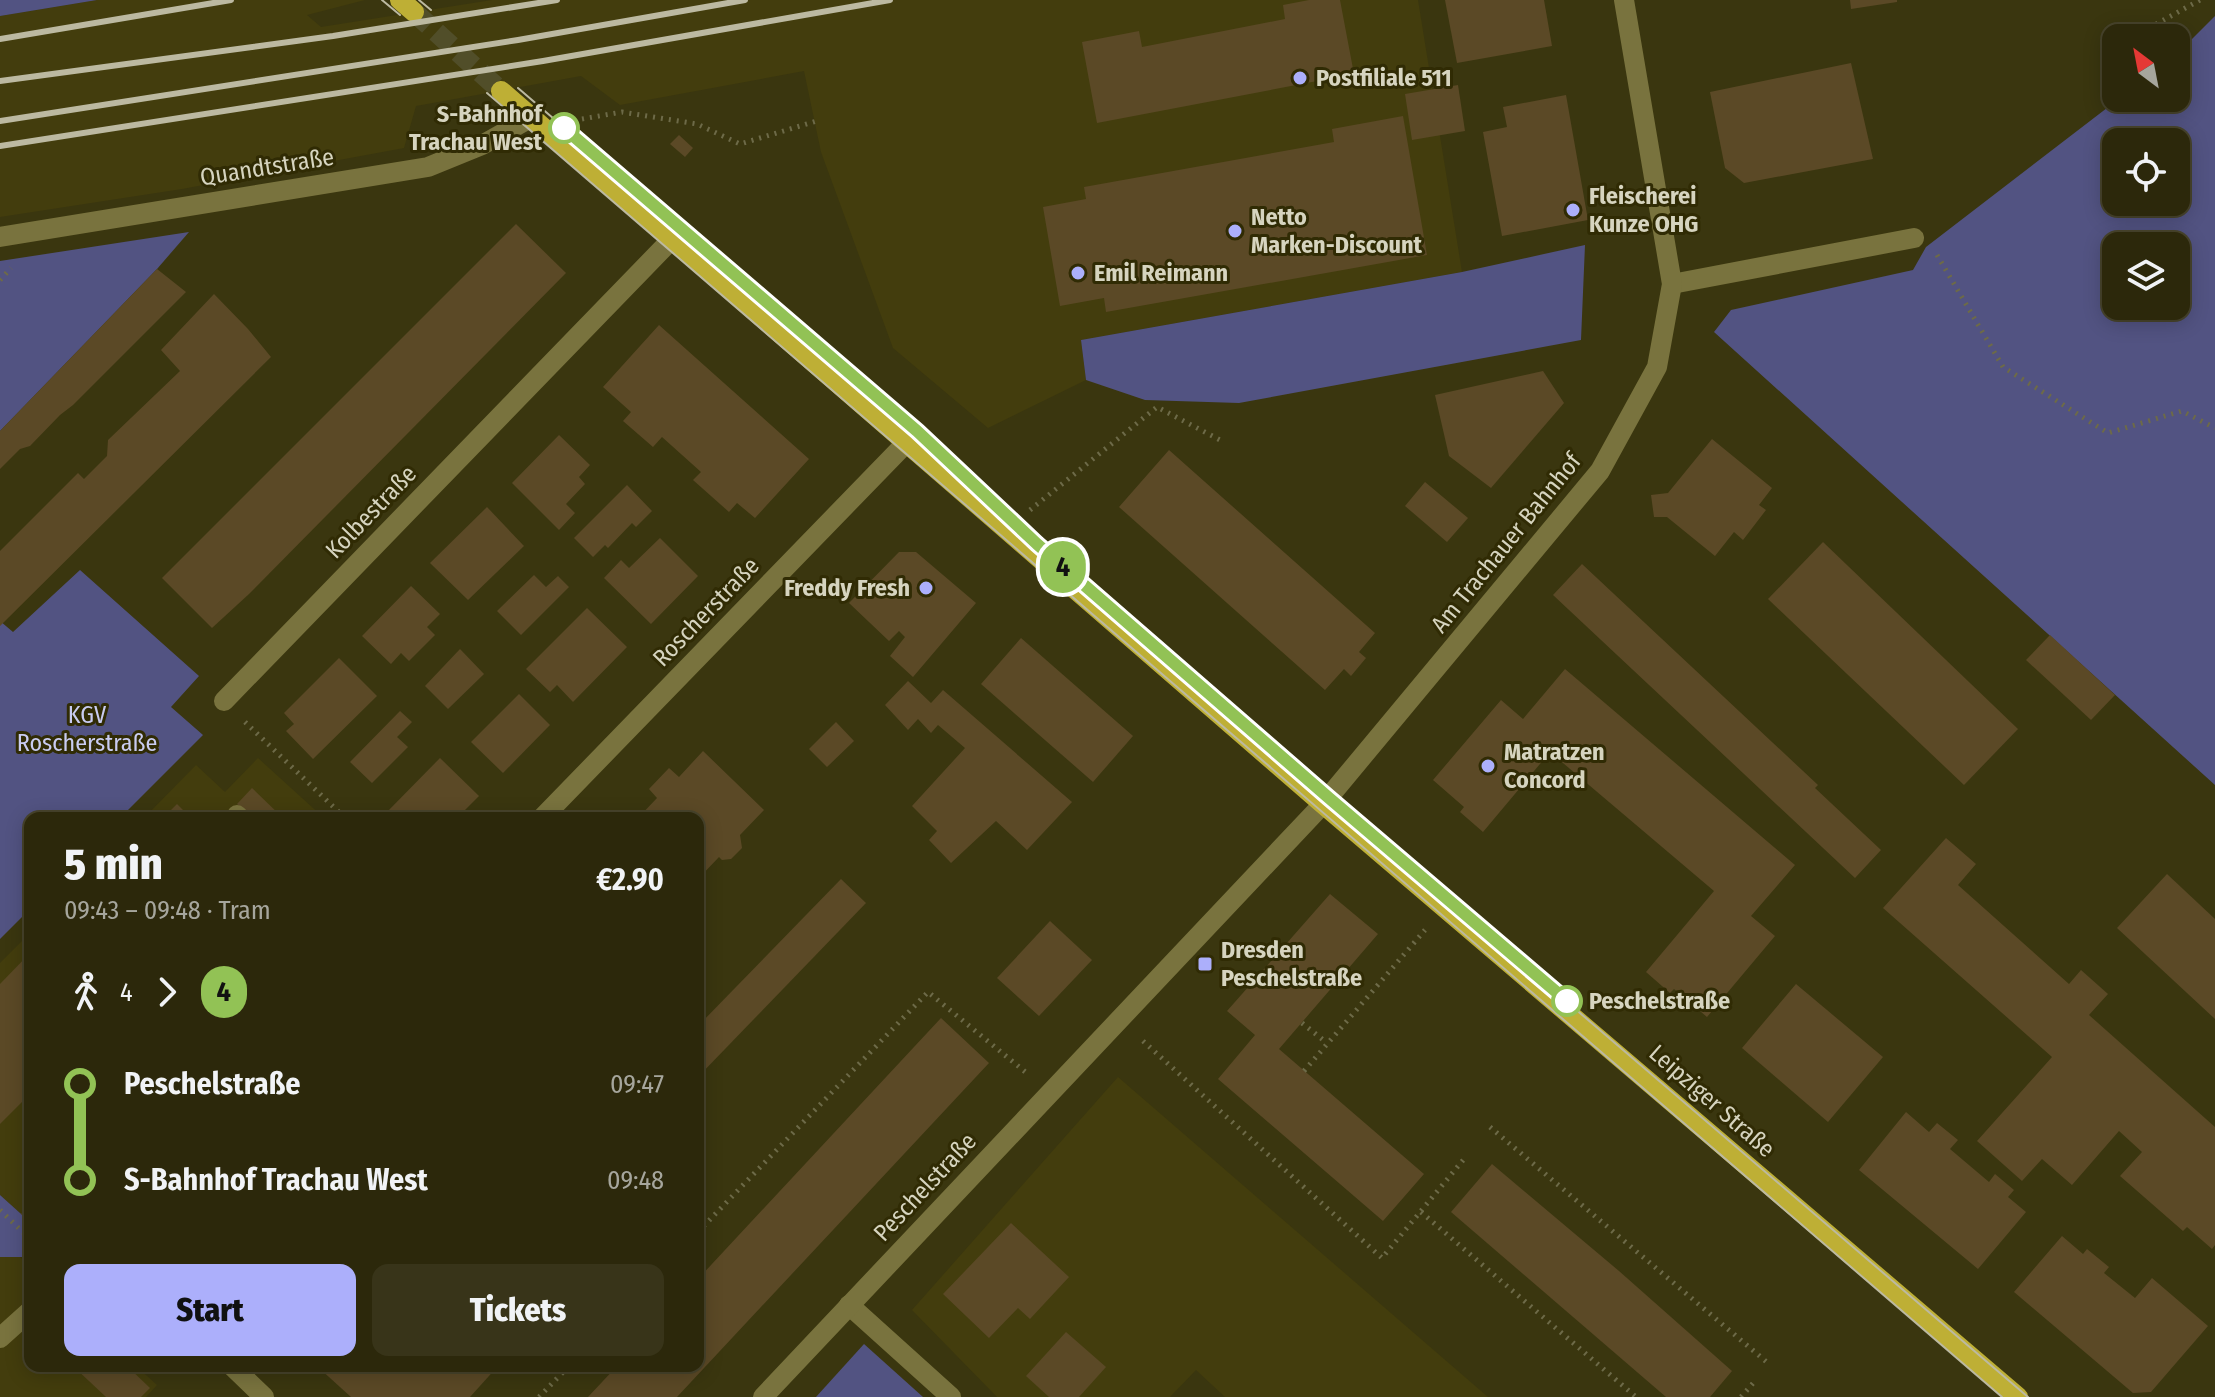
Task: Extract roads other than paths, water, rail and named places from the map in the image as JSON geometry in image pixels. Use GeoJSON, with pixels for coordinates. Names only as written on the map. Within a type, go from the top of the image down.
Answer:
{"type":"FeatureCollection","features":[{"type":"Feature","properties":{"kind":"main road","name":"Leipziger Straße"},"geometry":{"type":"LineString","coordinates":[[501,91],[1323,804],[2018,1397]]}},
{"type":"Feature","properties":{"kind":"street","name":"Am Trachauer Bahnhof"},"geometry":{"type":"LineString","coordinates":[[1323,804],[1600,471],[1657,367],[1672,284],[1624,0]]}},
{"type":"Feature","properties":{"kind":"street","name":"Quandtstraße"},"geometry":{"type":"LineString","coordinates":[[0,237],[428,167],[482,145],[532,117]]}},
{"type":"Feature","properties":{"kind":"street","name":"Kolbestraße"},"geometry":{"type":"LineString","coordinates":[[224,701],[673,238]]}},
{"type":"Feature","properties":{"kind":"street"},"geometry":{"type":"LineString","coordinates":[[1672,284],[1914,238]]}},
{"type":"Feature","properties":{"kind":"street","name":"Roscherstraße"},"geometry":{"type":"LineString","coordinates":[[548,812],[907,442]]}},
{"type":"Feature","properties":{"kind":"street","name":"Peschelstraße"},"geometry":{"type":"LineString","coordinates":[[763,1397],[1323,804]]}},
{"type":"Feature","properties":{"kind":"street"},"geometry":{"type":"LineString","coordinates":[[849,1305],[951,1397]]}},
{"type":"Feature","properties":{"kind":"street"},"geometry":{"type":"LineString","coordinates":[[0,1338],[24,1316]]}},
{"type":"Feature","properties":{"kind":"street"},"geometry":{"type":"LineString","coordinates":[[238,1372],[264,1397]]}},
{"type":"Feature","properties":{"kind":"tunnel"},"geometry":{"type":"LineString","coordinates":[[414,12],[501,91]]}},
{"type":"Feature","properties":{"kind":"tram line"},"geometry":{"type":"LineString","coordinates":[[382,0],[400,15]]}},
{"type":"Feature","properties":{"kind":"tram line"},"geometry":{"type":"LineString","coordinates":[[419,0],[431,10]]}},
{"type":"Feature","properties":{"kind":"tram line"},"geometry":{"type":"LineString","coordinates":[[518,88],[917,431],[1037,544],[1329,798],[2028,1397]]}},
{"type":"Feature","properties":{"kind":"tram line"},"geometry":{"type":"LineString","coordinates":[[487,93],[2002,1397]]}},
{"type":"Feature","properties":{"kind":"tram line","name":"4"},"geometry":{"type":"LineString","coordinates":[[564,128],[917,431],[1037,544],[1567,1001]]}},
{"type":"Feature","properties":{"kind":"railway"},"geometry":{"type":"LineString","coordinates":[[0,39],[231,0]]}},
{"type":"Feature","properties":{"kind":"railway"},"geometry":{"type":"LineString","coordinates":[[0,81],[333,36],[557,0]]}},
{"type":"Feature","properties":{"kind":"railway"},"geometry":{"type":"LineString","coordinates":[[0,121],[518,40],[745,0]]}},
{"type":"Feature","properties":{"kind":"railway"},"geometry":{"type":"LineString","coordinates":[[0,146],[543,61],[890,0]]}},
{"type":"Feature","properties":{"kind":"place","name":"Postfiliale 511"},"geometry":{"type":"Point","coordinates":[1300,78]}},
{"type":"Feature","properties":{"kind":"place","name":"S-Bahnhof Trachau West"},"geometry":{"type":"Point","coordinates":[564,128]}},
{"type":"Feature","properties":{"kind":"place","name":"Fleischerei Kunze OHG"},"geometry":{"type":"Point","coordinates":[1573,210]}},
{"type":"Feature","properties":{"kind":"place","name":"Netto Marken-Discount"},"geometry":{"type":"Point","coordinates":[1235,231]}},
{"type":"Feature","properties":{"kind":"place","name":"Emil Reimann"},"geometry":{"type":"Point","coordinates":[1078,273]}},
{"type":"Feature","properties":{"kind":"place","name":"Freddy Fresh"},"geometry":{"type":"Point","coordinates":[926,588]}},
{"type":"Feature","properties":{"kind":"place","name":"Matratzen Concord"},"geometry":{"type":"Point","coordinates":[1488,766]}},
{"type":"Feature","properties":{"kind":"place","name":"Dresden Peschelstraße"},"geometry":{"type":"Point","coordinates":[1205,964]}},
{"type":"Feature","properties":{"kind":"place","name":"Peschelstraße"},"geometry":{"type":"Point","coordinates":[1567,1001]}},
{"type":"Feature","properties":{"kind":"park label","name":"KGV Roscherstraße"},"geometry":{"type":"Point","coordinates":[87,729]}}]}
